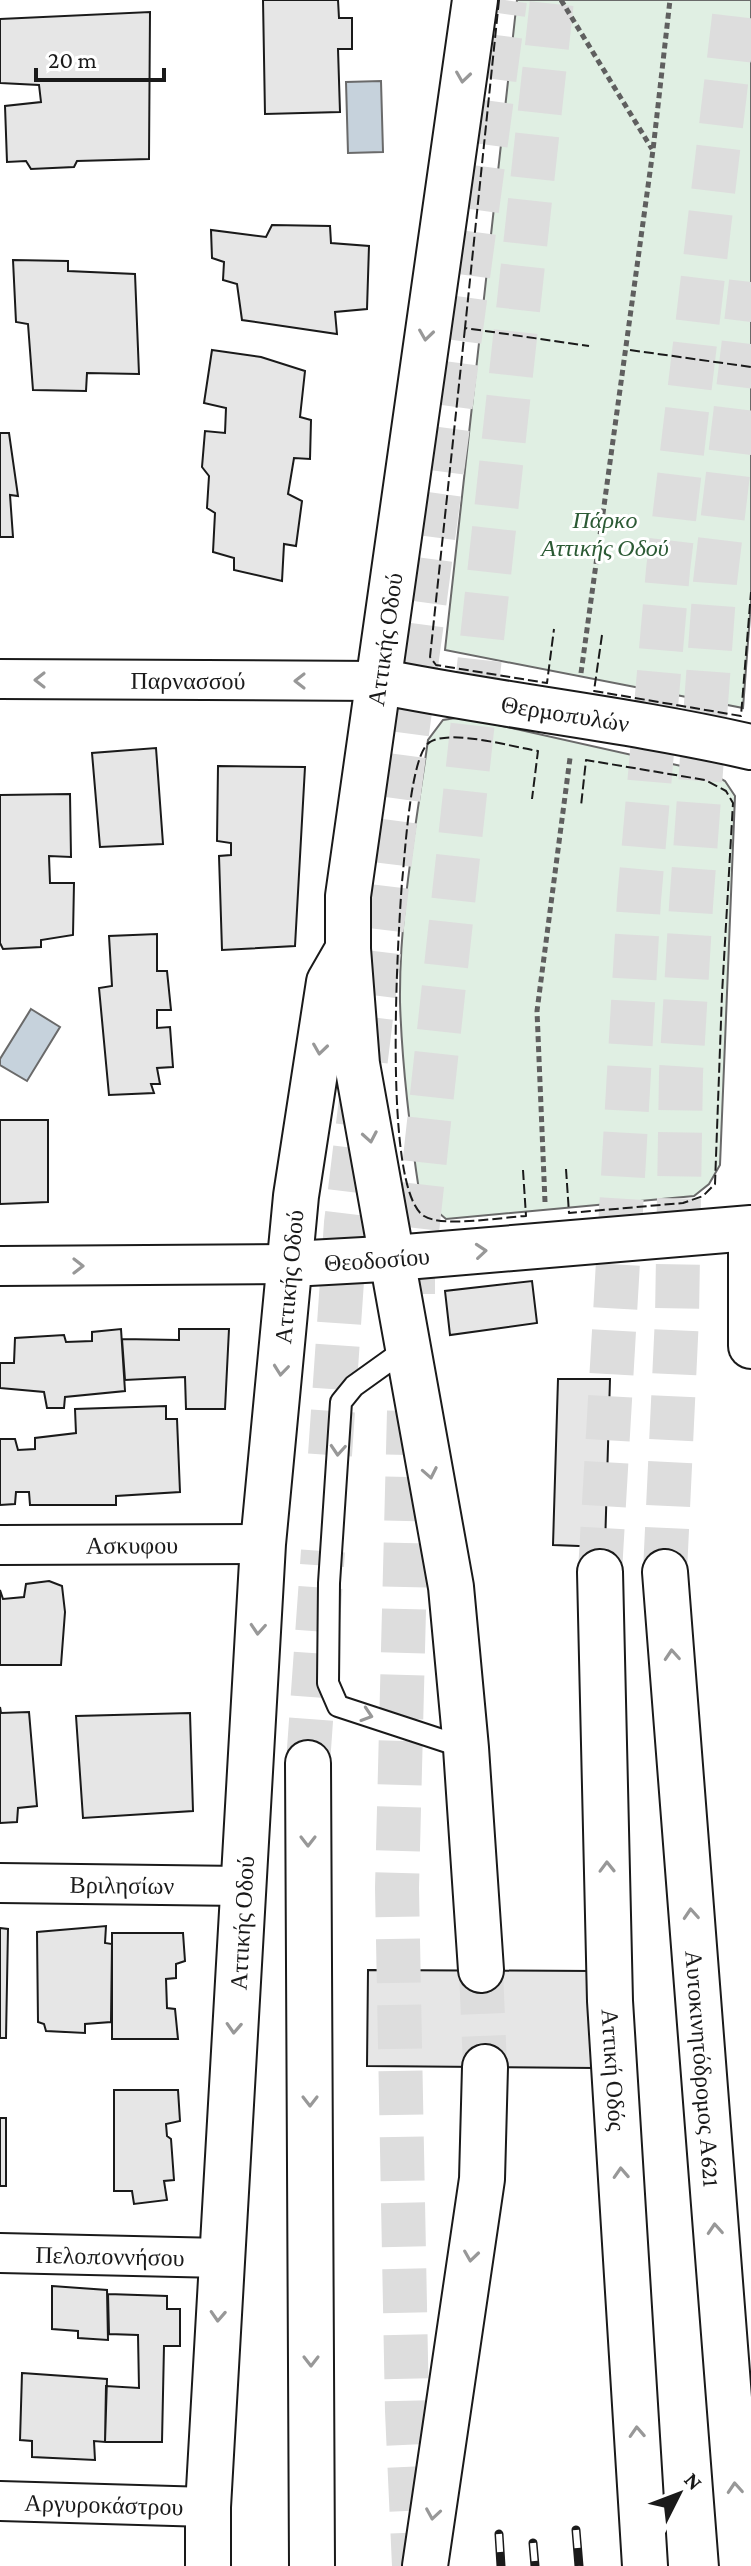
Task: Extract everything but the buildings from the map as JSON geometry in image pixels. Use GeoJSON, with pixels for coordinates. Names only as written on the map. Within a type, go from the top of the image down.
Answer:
{"type":"FeatureCollection","features":[{"type":"Feature","properties":{"kind":"main road","name":"Αττικής Οδού"},"geometry":{"type":"LineString","coordinates":[[208,2566],[208,2507],[263,1544],[296,1196],[329,982],[348,949],[348,896],[475,0]]}},
{"type":"Feature","properties":{"kind":"main road","name":"Θερμοπυλών"},"geometry":{"type":"LineString","coordinates":[[378,681],[685,732],[751,747]]}},
{"type":"Feature","properties":{"kind":"main road"},"geometry":{"type":"LineString","coordinates":[[348,949],[357,1064],[451,1587],[481,1970]]}},
{"type":"Feature","properties":{"kind":"main road"},"geometry":{"type":"LineString","coordinates":[[751,1231],[751,1346]]}},
{"type":"Feature","properties":{"kind":"main road","name":"Θεοδοσίου"},"geometry":{"type":"LineString","coordinates":[[291,1264],[751,1231]]}},
{"type":"Feature","properties":{"kind":"main road","name":"Αττική Οδός"},"geometry":{"type":"LineString","coordinates":[[600,1572],[610,2001],[645,2566]]}},
{"type":"Feature","properties":{"kind":"main road","name":"Αυτοκινητόδρομος Α621"},"geometry":{"type":"LineString","coordinates":[[665,1572],[742,2566]]}},
{"type":"Feature","properties":{"kind":"main road"},"geometry":{"type":"LineString","coordinates":[[308,1763],[312,2566]]}},
{"type":"Feature","properties":{"kind":"main road"},"geometry":{"type":"LineString","coordinates":[[425,2566],[482,2179],[485,2067]]}},
{"type":"Feature","properties":{"kind":"street","name":"Παρνασσού"},"geometry":{"type":"LineString","coordinates":[[0,679],[378,681]]}},
{"type":"Feature","properties":{"kind":"street","name":"Θεοδοσίου"},"geometry":{"type":"LineString","coordinates":[[0,1266],[291,1264]]}},
{"type":"Feature","properties":{"kind":"street","name":"Ασκυφου"},"geometry":{"type":"LineString","coordinates":[[0,1545],[263,1544]]}},
{"type":"Feature","properties":{"kind":"street","name":"Βριλησίων"},"geometry":{"type":"LineString","coordinates":[[0,1883],[242,1886]]}},
{"type":"Feature","properties":{"kind":"street","name":"Πελοποννήσου"},"geometry":{"type":"LineString","coordinates":[[0,2253],[222,2258]]}},
{"type":"Feature","properties":{"kind":"street","name":"Αργυροκάστρου"},"geometry":{"type":"LineString","coordinates":[[0,2501],[208,2507]]}},
{"type":"Feature","properties":{"kind":"lane"},"geometry":{"type":"LineString","coordinates":[[407,1348],[354,1386],[341,1402],[329,1583],[328,1683],[338,1706],[466,1748]]}},
{"type":"Feature","properties":{"kind":"path"},"geometry":{"type":"LineString","coordinates":[[561,0],[653,150]]}},
{"type":"Feature","properties":{"kind":"path"},"geometry":{"type":"LineString","coordinates":[[547,1246],[537,1011],[653,150],[670,0]]}},
{"type":"Feature","properties":{"kind":"green space","name":"Πάρκο Αττικής Οδού"},"geometry":{"type":"Polygon","coordinates":[[[517,0],[751,0],[751,602],[743,708],[445,650],[517,0]]]}},
{"type":"Feature","properties":{"kind":"green space"},"geometry":{"type":"Polygon","coordinates":[[[462,717],[708,772],[725,781],[735,796],[720,1165],[709,1184],[694,1196],[446,1219],[420,1197],[403,1051],[400,1002],[402,936],[428,740],[443,720],[462,717]]]}},
{"type":"Feature","properties":{"kind":"shaded area"},"geometry":{"type":"Polygon","coordinates":[[[381,81],[383,152],[348,153],[346,82],[381,81]]]}},
{"type":"Feature","properties":{"kind":"shaded area"},"geometry":{"type":"Polygon","coordinates":[[[31,1009],[60,1027],[27,1081],[0,1065],[0,1059],[31,1009]]]}},
{"type":"Feature","properties":{"kind":"tunnel"},"geometry":{"type":"LineString","coordinates":[[330,1455],[346,1223],[391,853],[505,0]]}},
{"type":"Feature","properties":{"kind":"tunnel"},"geometry":{"type":"LineString","coordinates":[[413,1294],[413,1268],[552,0]]}},
{"type":"Feature","properties":{"kind":"tunnel"},"geometry":{"type":"LineString","coordinates":[[600,1572],[639,900],[668,570],[736,0]]}},
{"type":"Feature","properties":{"kind":"tunnel"},"geometry":{"type":"LineString","coordinates":[[665,1572],[677,1317],[681,1073],[691,906],[715,582],[751,282]]}},
{"type":"Feature","properties":{"kind":"tunnel"},"geometry":{"type":"LineString","coordinates":[[409,1411],[397,1888],[407,2411],[414,2566]]}},
{"type":"Feature","properties":{"kind":"tunnel"},"geometry":{"type":"LineString","coordinates":[[308,1763],[323,1551]]}},
{"type":"Feature","properties":{"kind":"tunnel"},"geometry":{"type":"LineString","coordinates":[[481,1970],[485,2067]]}},
{"type":"Feature","properties":{"kind":"railway"},"geometry":{"type":"LineString","coordinates":[[576,2530],[579,2566]]}},
{"type":"Feature","properties":{"kind":"railway"},"geometry":{"type":"LineString","coordinates":[[499,2534],[501,2566]]}},
{"type":"Feature","properties":{"kind":"railway"},"geometry":{"type":"LineString","coordinates":[[533,2543],[535,2566]]}},
{"type":"Feature","properties":{"kind":"fence"},"geometry":{"type":"LineString","coordinates":[[499,0],[465,328],[589,346]]}},
{"type":"Feature","properties":{"kind":"fence"},"geometry":{"type":"LineString","coordinates":[[465,328],[430,657],[436,665],[547,683],[554,629]]}},
{"type":"Feature","properties":{"kind":"fence"},"geometry":{"type":"LineString","coordinates":[[630,350],[751,367]]}},
{"type":"Feature","properties":{"kind":"fence"},"geometry":{"type":"LineString","coordinates":[[602,635],[594,691],[741,716],[751,592]]}},
{"type":"Feature","properties":{"kind":"fence"},"geometry":{"type":"LineString","coordinates":[[523,1170],[526,1216],[458,1222],[424,1216],[411,1196],[402,1160],[396,1004],[407,830],[413,785],[423,750],[430,742],[452,737],[538,751],[532,799]]}},
{"type":"Feature","properties":{"kind":"fence"},"geometry":{"type":"LineString","coordinates":[[566,1169],[569,1213],[683,1203],[703,1196],[715,1184],[733,803],[726,791],[705,780],[586,760],[581,806]]}}]}
